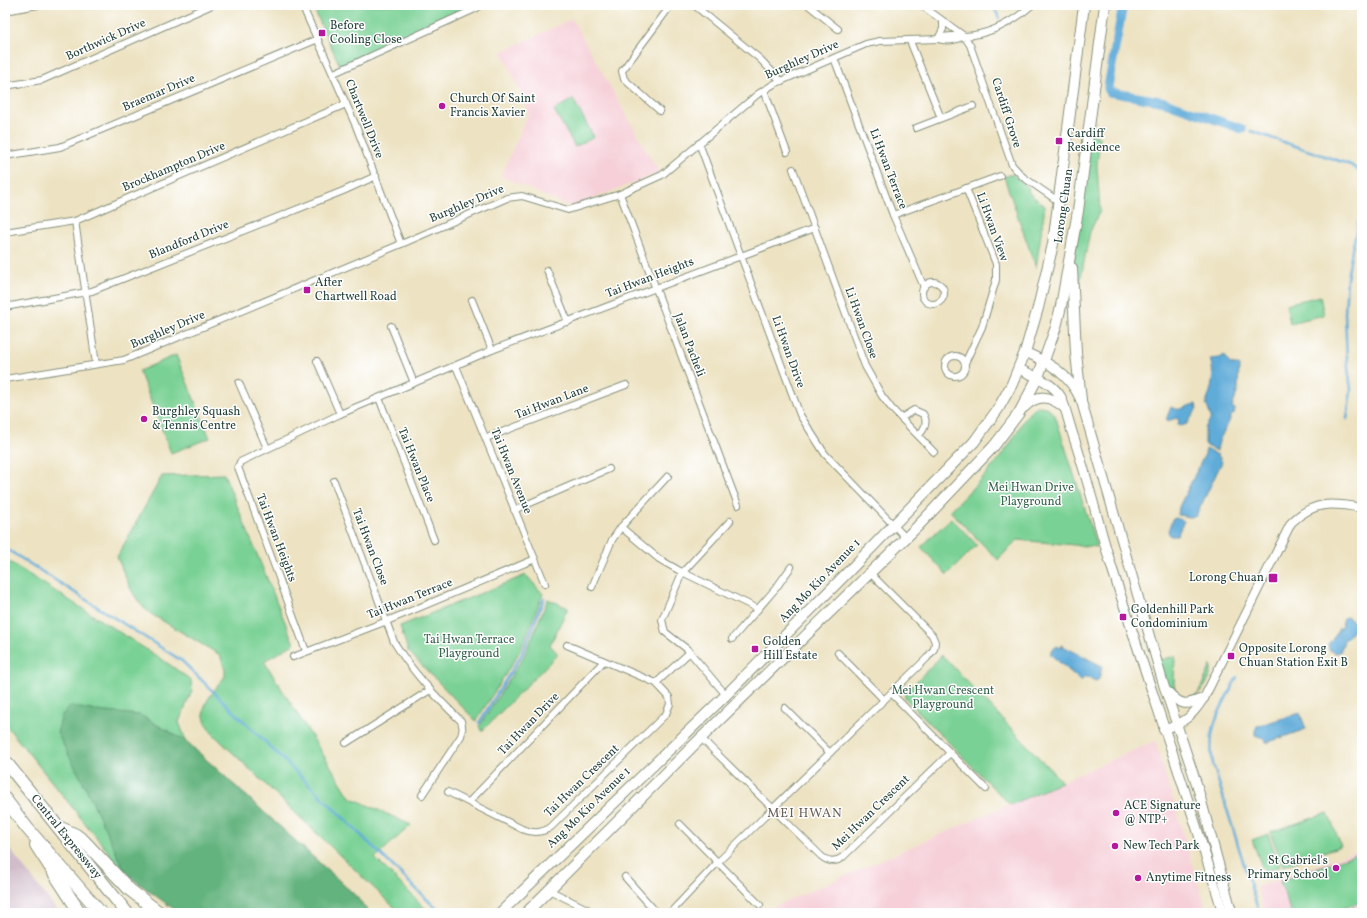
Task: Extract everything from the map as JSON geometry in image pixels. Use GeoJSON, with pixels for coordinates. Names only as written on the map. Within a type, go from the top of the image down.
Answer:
{"type":"FeatureCollection","features":[{"type":"Feature","properties":{"kind":"highway","name":"Central Expressway"},"geometry":{"type":"LineString","coordinates":[[5,761],[127,913]]}},
{"type":"Feature","properties":{"kind":"highway","name":"Central Expressway"},"geometry":{"type":"LineString","coordinates":[[5,799],[27,828],[101,913]]}},
{"type":"Feature","properties":{"kind":"highway"},"geometry":{"type":"LineString","coordinates":[[58,826],[76,834],[130,890],[160,913]]}},
{"type":"Feature","properties":{"kind":"highway"},"geometry":{"type":"LineString","coordinates":[[27,828],[42,855],[80,913]]}},
{"type":"Feature","properties":{"kind":"main road","name":"Lorong Chuan"},"geometry":{"type":"LineString","coordinates":[[1019,369],[1038,308],[1053,244],[1084,5]]}},
{"type":"Feature","properties":{"kind":"main road","name":"Lorong Chuan"},"geometry":{"type":"LineString","coordinates":[[1038,377],[1061,306],[1071,250],[1105,5]]}},
{"type":"Feature","properties":{"kind":"main road"},"geometry":{"type":"LineString","coordinates":[[1071,250],[1076,353],[1081,400]]}},
{"type":"Feature","properties":{"kind":"main road"},"geometry":{"type":"LineString","coordinates":[[1025,352],[1044,360],[1067,377],[1075,387],[1081,400],[1145,621],[1199,792],[1232,913]]}},
{"type":"Feature","properties":{"kind":"main road"},"geometry":{"type":"LineString","coordinates":[[1019,369],[1038,377],[1056,391],[1064,406],[1088,481],[1100,530],[1130,626],[1203,844],[1223,913]]}},
{"type":"Feature","properties":{"kind":"main road","name":"Ang Mo Kio Avenue 1"},"geometry":{"type":"LineString","coordinates":[[500,913],[726,695],[850,571],[893,524],[930,488],[977,438],[998,409],[1019,369]]}},
{"type":"Feature","properties":{"kind":"main road"},"geometry":{"type":"LineString","coordinates":[[1019,413],[1038,377]]}},
{"type":"Feature","properties":{"kind":"main road"},"geometry":{"type":"LineString","coordinates":[[526,913],[701,738],[906,538],[991,450],[1019,413],[1030,402],[1042,396],[1054,400],[1064,406]]}},
{"type":"Feature","properties":{"kind":"main road"},"geometry":{"type":"LineString","coordinates":[[1100,530],[1108,521],[1116,521]]}},
{"type":"Feature","properties":{"kind":"main road"},"geometry":{"type":"LineString","coordinates":[[1130,626],[1139,626],[1145,621]]}},
{"type":"Feature","properties":{"kind":"main road"},"geometry":{"type":"LineString","coordinates":[[1166,690],[1181,704],[1187,704],[1204,698]]}},
{"type":"Feature","properties":{"kind":"street"},"geometry":{"type":"LineString","coordinates":[[5,10],[38,5]]}},
{"type":"Feature","properties":{"kind":"street","name":"Borthwick Drive"},"geometry":{"type":"LineString","coordinates":[[5,86],[42,80],[212,5]]}},
{"type":"Feature","properties":{"kind":"street","name":"Chartwell Drive"},"geometry":{"type":"LineString","coordinates":[[302,5],[334,73],[376,176],[401,244]]}},
{"type":"Feature","properties":{"kind":"street"},"geometry":{"type":"LineString","coordinates":[[334,73],[477,8],[475,5]]}},
{"type":"Feature","properties":{"kind":"street"},"geometry":{"type":"LineString","coordinates":[[660,111],[624,79],[622,71],[671,5]]}},
{"type":"Feature","properties":{"kind":"street"},"geometry":{"type":"LineString","coordinates":[[694,5],[760,59],[781,81]]}},
{"type":"Feature","properties":{"kind":"street"},"geometry":{"type":"LineString","coordinates":[[808,5],[838,29]]}},
{"type":"Feature","properties":{"kind":"street"},"geometry":{"type":"LineString","coordinates":[[921,5],[943,23],[964,36]]}},
{"type":"Feature","properties":{"kind":"street","name":"Burghley Drive"},"geometry":{"type":"LineString","coordinates":[[5,379],[124,360],[512,196],[527,197],[568,210],[620,194],[662,175],[764,90],[781,81],[861,45],[874,42],[938,39],[955,34],[964,36],[996,30],[1032,5]]}},
{"type":"Feature","properties":{"kind":"street"},"geometry":{"type":"LineString","coordinates":[[938,39],[943,29],[943,23]]}},
{"type":"Feature","properties":{"kind":"street","name":"Cardiff Grove"},"geometry":{"type":"LineString","coordinates":[[964,36],[970,45],[983,79],[1012,166],[1023,177],[1058,201]]}},
{"type":"Feature","properties":{"kind":"street","name":"Braemar Drive"},"geometry":{"type":"LineString","coordinates":[[5,156],[60,147],[318,39]]}},
{"type":"Feature","properties":{"kind":"street"},"geometry":{"type":"LineString","coordinates":[[910,41],[941,118]]}},
{"type":"Feature","properties":{"kind":"street","name":"Li Hwan Terrace"},"geometry":{"type":"LineString","coordinates":[[834,58],[894,215],[924,287]]}},
{"type":"Feature","properties":{"kind":"street"},"geometry":{"type":"LineString","coordinates":[[764,90],[787,152]]}},
{"type":"Feature","properties":{"kind":"street","name":"Brockhampton Drive"},"geometry":{"type":"LineString","coordinates":[[5,232],[75,221],[346,104]]}},
{"type":"Feature","properties":{"kind":"street"},"geometry":{"type":"LineString","coordinates":[[916,128],[974,106]]}},
{"type":"Feature","properties":{"kind":"street","name":"Li Hwan Drive"},"geometry":{"type":"LineString","coordinates":[[699,143],[793,397],[810,433],[833,463],[906,538]]}},
{"type":"Feature","properties":{"kind":"street","name":"Li Hwan Close"},"geometry":{"type":"LineString","coordinates":[[793,169],[865,366],[882,396],[934,452]]}},
{"type":"Feature","properties":{"kind":"street","name":"Blandford Drive"},"geometry":{"type":"LineString","coordinates":[[5,307],[86,292],[121,280],[343,191],[376,176]]}},
{"type":"Feature","properties":{"kind":"street","name":"Li Hwan View"},"geometry":{"type":"LineString","coordinates":[[894,215],[1000,176]]}},
{"type":"Feature","properties":{"kind":"street","name":"Li Hwan View"},"geometry":{"type":"LineString","coordinates":[[965,363],[982,327],[996,280],[996,264],[966,188]]}},
{"type":"Feature","properties":{"kind":"street","name":"Jalan Pacheli"},"geometry":{"type":"LineString","coordinates":[[620,194],[738,505]]}},
{"type":"Feature","properties":{"kind":"street"},"geometry":{"type":"LineString","coordinates":[[75,221],[96,364]]}},
{"type":"Feature","properties":{"kind":"street"},"geometry":{"type":"LineString","coordinates":[[740,255],[815,228]]}},
{"type":"Feature","properties":{"kind":"street","name":"Tai Hwan Heights"},"geometry":{"type":"LineString","coordinates":[[306,651],[238,468],[240,462],[340,414],[492,350],[740,255]]}},
{"type":"Feature","properties":{"kind":"street"},"geometry":{"type":"LineString","coordinates":[[547,270],[568,322]]}},
{"type":"Feature","properties":{"kind":"street"},"geometry":{"type":"LineString","coordinates":[[472,300],[492,350]]}},
{"type":"Feature","properties":{"kind":"street"},"geometry":{"type":"LineString","coordinates":[[391,326],[414,384]]}},
{"type":"Feature","properties":{"kind":"street"},"geometry":{"type":"LineString","coordinates":[[317,360],[340,414]]}},
{"type":"Feature","properties":{"kind":"street","name":"Tai Hwan Avenue"},"geometry":{"type":"LineString","coordinates":[[456,366],[545,584]]}},
{"type":"Feature","properties":{"kind":"street"},"geometry":{"type":"LineString","coordinates":[[239,383],[267,448]]}},
{"type":"Feature","properties":{"kind":"street","name":"Tai Hwan Lane"},"geometry":{"type":"LineString","coordinates":[[486,438],[626,385]]}},
{"type":"Feature","properties":{"kind":"street","name":"Tai Hwan Place"},"geometry":{"type":"LineString","coordinates":[[379,398],[434,540]]}},
{"type":"Feature","properties":{"kind":"street"},"geometry":{"type":"LineString","coordinates":[[901,418],[914,410],[923,414],[925,425],[919,435]]}},
{"type":"Feature","properties":{"kind":"street"},"geometry":{"type":"LineString","coordinates":[[514,510],[609,469]]}},
{"type":"Feature","properties":{"kind":"street"},"geometry":{"type":"LineString","coordinates":[[592,587],[612,540],[621,527],[668,476]]}},
{"type":"Feature","properties":{"kind":"street","name":"Tai Hwan Close"},"geometry":{"type":"LineString","coordinates":[[334,481],[394,642],[402,655],[430,690],[461,721],[463,731],[422,795]]}},
{"type":"Feature","properties":{"kind":"street"},"geometry":{"type":"LineString","coordinates":[[1164,730],[1177,725],[1195,713],[1204,698],[1291,523],[1308,509],[1317,506],[1333,503],[1362,508]]}},
{"type":"Feature","properties":{"kind":"street"},"geometry":{"type":"LineString","coordinates":[[726,695],[690,652],[665,632],[662,623],[664,612],[682,573],[730,521]]}},
{"type":"Feature","properties":{"kind":"street"},"geometry":{"type":"LineString","coordinates":[[621,527],[659,559],[682,573],[758,609]]}},
{"type":"Feature","properties":{"kind":"street","name":"Tai Hwan Terrace"},"geometry":{"type":"LineString","coordinates":[[293,657],[387,621],[535,559]]}},
{"type":"Feature","properties":{"kind":"street"},"geometry":{"type":"LineString","coordinates":[[732,638],[758,609],[791,567]]}},
{"type":"Feature","properties":{"kind":"street"},"geometry":{"type":"LineString","coordinates":[[670,913],[718,862],[891,694],[930,655],[934,649],[935,642],[932,635],[870,574]]}},
{"type":"Feature","properties":{"kind":"street","name":"Tai Hwan Crescent"},"geometry":{"type":"LineString","coordinates":[[448,792],[526,831],[538,832],[547,829],[666,714],[670,704],[669,697],[656,683],[567,645]]}},
{"type":"Feature","properties":{"kind":"street"},"geometry":{"type":"LineString","coordinates":[[656,683],[690,652]]}},
{"type":"Feature","properties":{"kind":"street"},"geometry":{"type":"LineString","coordinates":[[838,654],[884,700]]}},
{"type":"Feature","properties":{"kind":"street","name":"Tai Hwan Drive"},"geometry":{"type":"LineString","coordinates":[[469,802],[604,661]]}},
{"type":"Feature","properties":{"kind":"street"},"geometry":{"type":"LineString","coordinates":[[346,743],[430,690]]}},
{"type":"Feature","properties":{"kind":"street"},"geometry":{"type":"LineString","coordinates":[[891,694],[986,789]]}},
{"type":"Feature","properties":{"kind":"street"},"geometry":{"type":"LineString","coordinates":[[786,708],[830,752]]}},
{"type":"Feature","properties":{"kind":"street","name":"Mei Hwan Crescent"},"geometry":{"type":"LineString","coordinates":[[701,738],[823,858],[832,861],[837,861],[843,857],[950,753]]}},
{"type":"Feature","properties":{"kind":"street"},"geometry":{"type":"LineString","coordinates":[[680,824],[760,905]]}},
{"type":"Feature","properties":{"kind":"street"},"geometry":{"type":"LineString","coordinates":[[625,877],[657,913]]}},
{"type":"Feature","properties":{"kind":"street"},"geometry":{"type":"LineString","coordinates":[[549,890],[595,913]]}},
{"type":"Feature","properties":{"kind":"shaded area"},"geometry":{"type":"Polygon","coordinates":[[[572,19],[659,173],[573,206],[566,205],[501,176],[529,112],[502,52],[572,19]]]}},
{"type":"Feature","properties":{"kind":"shaded area"},"geometry":{"type":"Polygon","coordinates":[[[1362,264],[1362,343],[1355,325],[1362,264]]]}},
{"type":"Feature","properties":{"kind":"shaded area"},"geometry":{"type":"Polygon","coordinates":[[[1155,741],[1205,906],[1170,913],[760,913],[1155,741]]]}},
{"type":"Feature","properties":{"kind":"shaded area"},"geometry":{"type":"Polygon","coordinates":[[[5,843],[59,913],[5,913],[5,843]]]}},
{"type":"Feature","properties":{"kind":"shaded area","name":"St Gabriel's Primary School"},"geometry":{"type":"Polygon","coordinates":[[[1362,849],[1362,913],[1265,913],[1257,887],[1362,849]]]}},
{"type":"Feature","properties":{"kind":"green space"},"geometry":{"type":"Polygon","coordinates":[[[312,5],[469,5],[469,8],[340,66],[312,5]]]}},
{"type":"Feature","properties":{"kind":"green space"},"geometry":{"type":"Polygon","coordinates":[[[573,99],[594,137],[575,147],[554,110],[573,99]]]}},
{"type":"Feature","properties":{"kind":"green space"},"geometry":{"type":"Polygon","coordinates":[[[1090,131],[1100,138],[1097,165],[1100,210],[1090,232],[1079,287],[1070,293],[1090,131]]]}},
{"type":"Feature","properties":{"kind":"green space"},"geometry":{"type":"Polygon","coordinates":[[[1012,174],[1028,187],[1029,193],[1045,206],[1036,268],[1004,177],[1012,174]]]}},
{"type":"Feature","properties":{"kind":"green space"},"geometry":{"type":"Polygon","coordinates":[[[1320,296],[1324,315],[1290,323],[1286,304],[1320,296]]]}},
{"type":"Feature","properties":{"kind":"green space"},"geometry":{"type":"Polygon","coordinates":[[[176,355],[210,438],[171,453],[139,371],[176,355]]]}},
{"type":"Feature","properties":{"kind":"green space","name":"Mei Hwan Drive Playground"},"geometry":{"type":"Polygon","coordinates":[[[1039,406],[1046,407],[1055,415],[1097,547],[1017,540],[998,560],[950,511],[991,468],[1013,439],[1030,412],[1039,406]]]}},
{"type":"Feature","properties":{"kind":"green space"},"geometry":{"type":"Polygon","coordinates":[[[224,474],[294,644],[264,661],[350,797],[411,825],[375,858],[430,913],[400,913],[212,733],[204,716],[204,710],[206,703],[225,676],[225,670],[220,655],[151,614],[139,602],[130,588],[117,557],[162,476],[224,474]]]}},
{"type":"Feature","properties":{"kind":"green space"},"geometry":{"type":"Polygon","coordinates":[[[951,518],[977,545],[947,575],[921,547],[951,518]]]}},
{"type":"Feature","properties":{"kind":"green space"},"geometry":{"type":"Polygon","coordinates":[[[5,559],[166,662],[191,680],[192,691],[179,722],[186,741],[357,897],[369,913],[126,874],[5,724],[5,559]]]}},
{"type":"Feature","properties":{"kind":"green space","name":"Tai Hwan Terrace Playground"},"geometry":{"type":"Polygon","coordinates":[[[526,575],[543,594],[520,651],[476,721],[408,651],[400,626],[526,575]]]}},
{"type":"Feature","properties":{"kind":"green space"},"geometry":{"type":"Polygon","coordinates":[[[548,599],[568,608],[550,645],[558,654],[482,731],[479,727],[524,656],[548,599]]]}},
{"type":"Feature","properties":{"kind":"green space","name":"Mei Hwan Crescent Playground"},"geometry":{"type":"Polygon","coordinates":[[[942,655],[1062,782],[1010,805],[905,698],[905,693],[942,655]]]}},
{"type":"Feature","properties":{"kind":"green space"},"geometry":{"type":"Polygon","coordinates":[[[1175,656],[1174,684],[1176,693],[1189,700],[1198,694],[1211,665],[1210,676],[1204,687],[1196,697],[1187,704],[1165,690],[1157,661],[1175,656]]]}},
{"type":"Feature","properties":{"kind":"green space"},"geometry":{"type":"Polygon","coordinates":[[[70,706],[97,711],[140,715],[186,741],[357,897],[369,913],[179,913],[126,874],[86,788],[57,733],[62,715],[70,706]]]}},
{"type":"Feature","properties":{"kind":"green space"},"geometry":{"type":"Polygon","coordinates":[[[1328,813],[1341,846],[1283,866],[1270,832],[1328,813]]]}},
{"type":"Feature","properties":{"kind":"green space"},"geometry":{"type":"Polygon","coordinates":[[[1268,834],[1280,866],[1264,872],[1252,840],[1268,834]]]}},
{"type":"Feature","properties":{"kind":"green space","name":"St Gabriel's Primary School"},"geometry":{"type":"Polygon","coordinates":[[[1362,852],[1362,902],[1329,913],[1291,913],[1280,881],[1362,852]]]}},
{"type":"Feature","properties":{"kind":"water"},"geometry":{"type":"Polygon","coordinates":[[[1224,355],[1226,360],[1230,363],[1239,365],[1238,390],[1232,407],[1235,409],[1234,414],[1231,416],[1221,437],[1217,451],[1205,445],[1205,428],[1211,418],[1206,403],[1212,381],[1212,364],[1210,359],[1220,358],[1224,355]]]}},
{"type":"Feature","properties":{"kind":"water"},"geometry":{"type":"Polygon","coordinates":[[[1196,404],[1197,409],[1187,424],[1181,426],[1178,424],[1179,421],[1177,418],[1166,420],[1171,407],[1174,409],[1180,409],[1196,404]]]}},
{"type":"Feature","properties":{"kind":"water"},"geometry":{"type":"Polygon","coordinates":[[[1206,449],[1218,455],[1222,462],[1196,516],[1189,517],[1178,515],[1179,507],[1205,454],[1206,449]]]}},
{"type":"Feature","properties":{"kind":"water"},"geometry":{"type":"Polygon","coordinates":[[[1176,518],[1184,521],[1177,536],[1170,536],[1168,531],[1172,519],[1176,518]]]}},
{"type":"Feature","properties":{"kind":"water"},"geometry":{"type":"Polygon","coordinates":[[[1347,617],[1356,623],[1356,627],[1344,641],[1340,652],[1335,653],[1329,650],[1328,644],[1335,636],[1339,628],[1341,628],[1344,618],[1347,617]]]}},
{"type":"Feature","properties":{"kind":"water"},"geometry":{"type":"Polygon","coordinates":[[[1061,645],[1102,666],[1099,679],[1096,681],[1085,676],[1081,681],[1050,654],[1056,646],[1060,648],[1061,645]]]}},
{"type":"Feature","properties":{"kind":"water"},"geometry":{"type":"Polygon","coordinates":[[[1300,713],[1306,729],[1266,743],[1265,739],[1255,735],[1257,726],[1300,713]]]}},
{"type":"Feature","properties":{"kind":"waterway"},"geometry":{"type":"LineString","coordinates":[[993,5],[999,18]]}},
{"type":"Feature","properties":{"kind":"waterway"},"geometry":{"type":"LineString","coordinates":[[1123,5],[1108,87],[1109,92],[1165,102],[1242,129]]}},
{"type":"Feature","properties":{"kind":"waterway"},"geometry":{"type":"LineString","coordinates":[[1251,131],[1351,165],[1362,173]]}},
{"type":"Feature","properties":{"kind":"waterway"},"geometry":{"type":"LineString","coordinates":[[1347,419],[1351,389],[1347,361],[1345,314],[1347,279],[1362,209]]}},
{"type":"Feature","properties":{"kind":"waterway"},"geometry":{"type":"LineString","coordinates":[[5,548],[182,661],[441,913]]}},
{"type":"Feature","properties":{"kind":"waterway"},"geometry":{"type":"LineString","coordinates":[[479,723],[522,654],[544,598]]}},
{"type":"Feature","properties":{"kind":"waterway"},"geometry":{"type":"LineString","coordinates":[[1237,677],[1216,719],[1213,728],[1211,751],[1213,764],[1259,913]]}},
{"type":"Feature","properties":{"kind":"place","name":"Before Cooling Close"},"geometry":{"type":"Point","coordinates":[322,33]}},
{"type":"Feature","properties":{"kind":"place","name":"Church Of Saint Francis Xavier"},"geometry":{"type":"Point","coordinates":[442,106]}},
{"type":"Feature","properties":{"kind":"place","name":"Cardiff Residence"},"geometry":{"type":"Point","coordinates":[1059,141]}},
{"type":"Feature","properties":{"kind":"place","name":"After Chartwell Road"},"geometry":{"type":"Point","coordinates":[307,290]}},
{"type":"Feature","properties":{"kind":"place","name":"Burghley Squash & Tennis Centre"},"geometry":{"type":"Point","coordinates":[144,419]}},
{"type":"Feature","properties":{"kind":"place","name":"Lorong Chuan"},"geometry":{"type":"Point","coordinates":[1273,578]}},
{"type":"Feature","properties":{"kind":"place","name":"Goldenhill Park Condominium"},"geometry":{"type":"Point","coordinates":[1123,617]}},
{"type":"Feature","properties":{"kind":"place","name":"Golden Hill Estate"},"geometry":{"type":"Point","coordinates":[755,649]}},
{"type":"Feature","properties":{"kind":"place","name":"Opposite Lorong Chuan Station Exit B"},"geometry":{"type":"Point","coordinates":[1231,656]}},
{"type":"Feature","properties":{"kind":"place","name":"ACE Signature @ NTP+"},"geometry":{"type":"Point","coordinates":[1116,813]}},
{"type":"Feature","properties":{"kind":"place","name":"New Tech Park"},"geometry":{"type":"Point","coordinates":[1115,846]}},
{"type":"Feature","properties":{"kind":"place","name":"St Gabriel's Primary School"},"geometry":{"type":"Point","coordinates":[1336,868]}},
{"type":"Feature","properties":{"kind":"place","name":"Anytime Fitness"},"geometry":{"type":"Point","coordinates":[1138,878]}},
{"type":"Feature","properties":{"kind":"district","name":"MEI HWAN"},"geometry":{"type":"Point","coordinates":[805,814]}}]}
